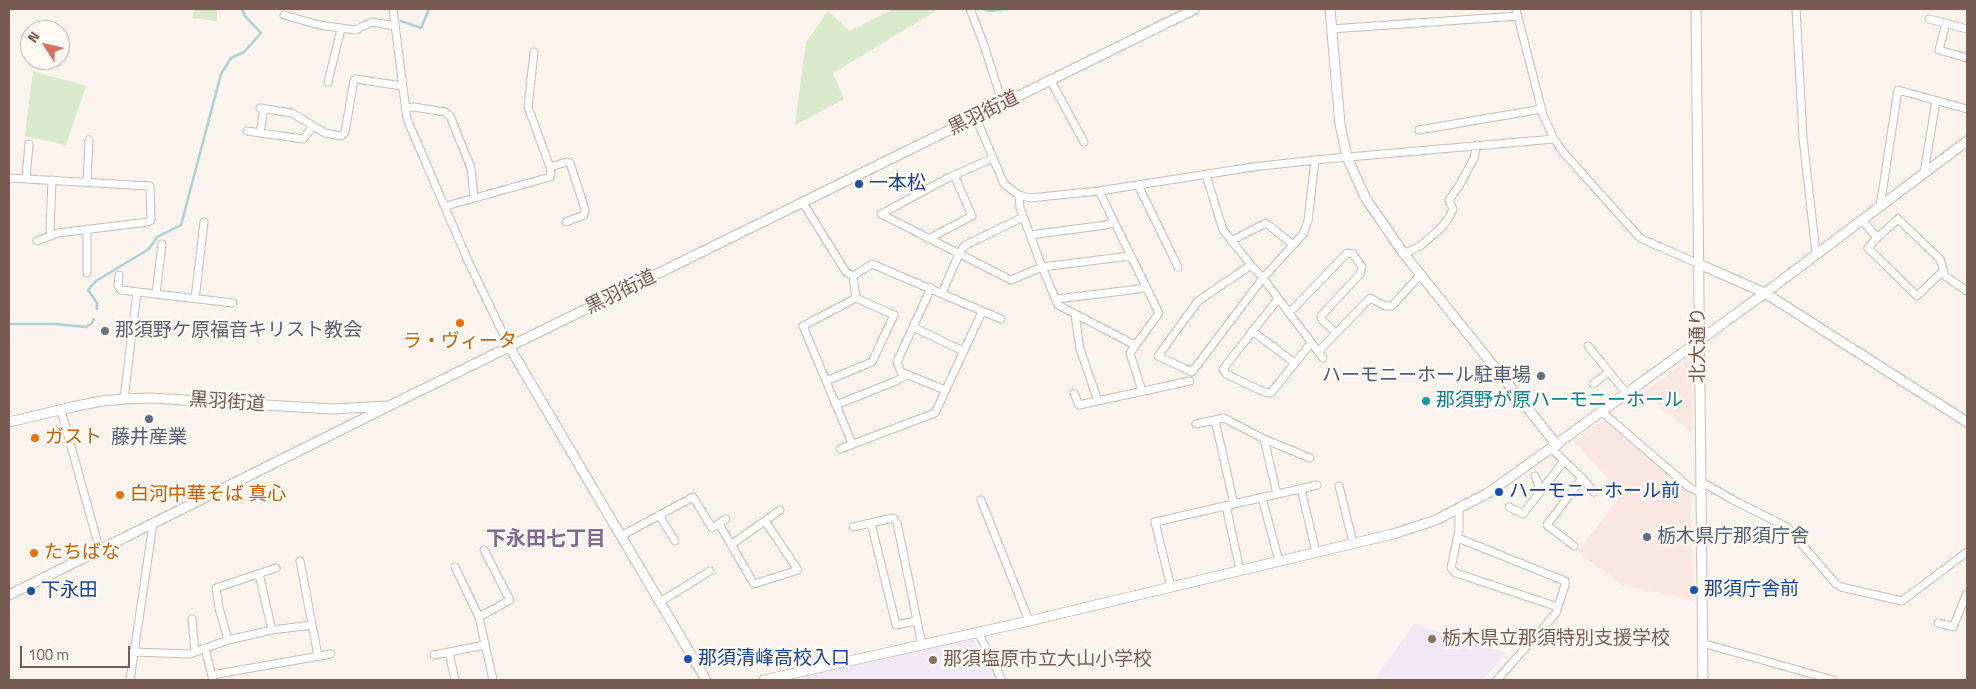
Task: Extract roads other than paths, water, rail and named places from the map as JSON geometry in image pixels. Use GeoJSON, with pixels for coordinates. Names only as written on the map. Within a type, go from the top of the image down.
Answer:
{"type":"FeatureCollection","features":[{"type":"Feature","properties":{"kind":"street"},"geometry":{"type":"LineString","coordinates":[[393,9],[405,108],[412,132],[446,206],[469,263],[510,348],[706,680]]}},
{"type":"Feature","properties":{"kind":"street"},"geometry":{"type":"LineString","coordinates":[[970,9],[983,42],[1003,105]]}},
{"type":"Feature","properties":{"kind":"street","name":"黒羽街道"},"geometry":{"type":"LineString","coordinates":[[9,422],[102,401],[124,399],[160,399],[332,409],[389,406],[1196,9]]}},
{"type":"Feature","properties":{"kind":"street"},"geometry":{"type":"LineString","coordinates":[[1330,9],[1340,124],[1347,157],[1366,199],[1404,254],[1564,461],[1594,492]]}},
{"type":"Feature","properties":{"kind":"street","name":"北大通り"},"geometry":{"type":"LineString","coordinates":[[1696,9],[1702,680]]}},
{"type":"Feature","properties":{"kind":"street"},"geometry":{"type":"LineString","coordinates":[[1796,9],[1803,138],[1816,253]]}},
{"type":"Feature","properties":{"kind":"street"},"geometry":{"type":"LineString","coordinates":[[1331,29],[1517,12],[1542,109],[1554,139],[1564,153],[1640,238],[1765,293],[1967,422]]}},
{"type":"Feature","properties":{"kind":"street"},"geometry":{"type":"LineString","coordinates":[[284,15],[319,25],[355,30],[372,22],[395,26]]}},
{"type":"Feature","properties":{"kind":"street"},"geometry":{"type":"LineString","coordinates":[[1929,19],[1967,29]]}},
{"type":"Feature","properties":{"kind":"street"},"geometry":{"type":"LineString","coordinates":[[1946,23],[1939,50],[1967,58]]}},
{"type":"Feature","properties":{"kind":"street"},"geometry":{"type":"LineString","coordinates":[[328,82],[341,28]]}},
{"type":"Feature","properties":{"kind":"street"},"geometry":{"type":"LineString","coordinates":[[446,206],[474,197],[548,179],[551,174],[528,108],[534,52]]}},
{"type":"Feature","properties":{"kind":"street"},"geometry":{"type":"LineString","coordinates":[[260,133],[262,108],[292,113],[325,132],[338,136],[344,135],[352,83],[356,79],[402,86]]}},
{"type":"Feature","properties":{"kind":"street"},"geometry":{"type":"LineString","coordinates":[[1051,81],[1084,142]]}},
{"type":"Feature","properties":{"kind":"street"},"geometry":{"type":"LineString","coordinates":[[1880,207],[1898,90],[1967,109]]}},
{"type":"Feature","properties":{"kind":"street"},"geometry":{"type":"LineString","coordinates":[[1924,173],[1936,101]]}},
{"type":"Feature","properties":{"kind":"street"},"geometry":{"type":"LineString","coordinates":[[405,108],[414,107],[445,112],[450,116],[471,168],[474,197]]}},
{"type":"Feature","properties":{"kind":"street"},"geometry":{"type":"LineString","coordinates":[[1419,130],[1542,109]]}},
{"type":"Feature","properties":{"kind":"street"},"geometry":{"type":"LineString","coordinates":[[976,118],[1004,184],[1019,195],[1030,198],[1138,186],[1315,160],[1554,139]]}},
{"type":"Feature","properties":{"kind":"street"},"geometry":{"type":"LineString","coordinates":[[247,131],[303,140],[313,126]]}},
{"type":"Feature","properties":{"kind":"street"},"geometry":{"type":"LineString","coordinates":[[87,182],[89,140]]}},
{"type":"Feature","properties":{"kind":"street"},"geometry":{"type":"LineString","coordinates":[[764,680],[1029,621],[1353,544],[1393,534],[1436,520],[1459,510],[1498,486],[1554,447],[1765,293],[1967,141]]}},
{"type":"Feature","properties":{"kind":"street"},"geometry":{"type":"LineString","coordinates":[[26,178],[28,144]]}},
{"type":"Feature","properties":{"kind":"street"},"geometry":{"type":"LineString","coordinates":[[1404,254],[1420,246],[1440,229],[1450,216],[1453,209],[1449,200],[1474,158],[1477,145]]}},
{"type":"Feature","properties":{"kind":"street"},"geometry":{"type":"LineString","coordinates":[[993,158],[954,175],[881,214],[1011,280],[1042,267],[1130,255]]}},
{"type":"Feature","properties":{"kind":"street"},"geometry":{"type":"LineString","coordinates":[[1251,266],[1198,301],[1158,356],[1192,372],[1263,278],[1303,234],[1308,221],[1315,160]]}},
{"type":"Feature","properties":{"kind":"street"},"geometry":{"type":"LineString","coordinates":[[550,167],[567,162],[570,163],[585,209],[584,215],[566,222]]}},
{"type":"Feature","properties":{"kind":"street"},"geometry":{"type":"LineString","coordinates":[[928,239],[972,216],[954,175]]}},
{"type":"Feature","properties":{"kind":"street"},"geometry":{"type":"LineString","coordinates":[[1206,175],[1223,230],[1251,266],[1263,278],[1321,355],[1336,333],[1370,298],[1385,306],[1392,306],[1421,274]]}},
{"type":"Feature","properties":{"kind":"street"},"geometry":{"type":"LineString","coordinates":[[9,178],[150,186],[151,220],[148,222],[58,233],[36,241]]}},
{"type":"Feature","properties":{"kind":"street"},"geometry":{"type":"LineString","coordinates":[[51,236],[52,180]]}},
{"type":"Feature","properties":{"kind":"street"},"geometry":{"type":"LineString","coordinates":[[1138,186],[1178,267]]}},
{"type":"Feature","properties":{"kind":"street"},"geometry":{"type":"LineString","coordinates":[[1099,191],[1159,313],[1130,353],[1142,390]]}},
{"type":"Feature","properties":{"kind":"street"},"geometry":{"type":"LineString","coordinates":[[1019,195],[1020,208],[1058,304],[1135,345]]}},
{"type":"Feature","properties":{"kind":"street"},"geometry":{"type":"LineString","coordinates":[[804,203],[846,272],[853,276]]}},
{"type":"Feature","properties":{"kind":"street"},"geometry":{"type":"LineString","coordinates":[[942,294],[964,246],[1023,216]]}},
{"type":"Feature","properties":{"kind":"street"},"geometry":{"type":"LineString","coordinates":[[1944,270],[1917,296],[1868,248],[1898,219],[1940,259],[1944,270],[1946,276],[1967,291]]}},
{"type":"Feature","properties":{"kind":"street"},"geometry":{"type":"LineString","coordinates":[[1862,220],[1877,238]]}},
{"type":"Feature","properties":{"kind":"street"},"geometry":{"type":"LineString","coordinates":[[195,299],[204,222]]}},
{"type":"Feature","properties":{"kind":"street"},"geometry":{"type":"LineString","coordinates":[[1030,235],[1106,225],[1113,222]]}},
{"type":"Feature","properties":{"kind":"street"},"geometry":{"type":"LineString","coordinates":[[1232,241],[1266,223],[1292,244]]}},
{"type":"Feature","properties":{"kind":"street"},"geometry":{"type":"LineString","coordinates":[[87,230],[88,273]]}},
{"type":"Feature","properties":{"kind":"street"},"geometry":{"type":"LineString","coordinates":[[156,294],[162,244]]}},
{"type":"Feature","properties":{"kind":"street"},"geometry":{"type":"LineString","coordinates":[[1288,312],[1347,253],[1353,254],[1362,267],[1360,274],[1321,316],[1322,320],[1336,333]]}},
{"type":"Feature","properties":{"kind":"street"},"geometry":{"type":"LineString","coordinates":[[853,276],[872,264],[1001,319]]}},
{"type":"Feature","properties":{"kind":"street"},"geometry":{"type":"LineString","coordinates":[[119,275],[118,286],[121,290],[233,303]]}},
{"type":"Feature","properties":{"kind":"street"},"geometry":{"type":"LineString","coordinates":[[853,276],[856,298]]}},
{"type":"Feature","properties":{"kind":"street"},"geometry":{"type":"LineString","coordinates":[[1057,298],[1139,290],[1146,287]]}},
{"type":"Feature","properties":{"kind":"street"},"geometry":{"type":"LineString","coordinates":[[931,288],[897,362],[901,372],[906,375],[945,390]]}},
{"type":"Feature","properties":{"kind":"street"},"geometry":{"type":"LineString","coordinates":[[124,399],[137,292]]}},
{"type":"Feature","properties":{"kind":"street"},"geometry":{"type":"LineString","coordinates":[[826,381],[872,362],[894,315],[856,298]]}},
{"type":"Feature","properties":{"kind":"street"},"geometry":{"type":"LineString","coordinates":[[852,443],[803,326],[856,298]]}},
{"type":"Feature","properties":{"kind":"street"},"geometry":{"type":"LineString","coordinates":[[1278,299],[1223,369],[1226,374],[1264,392],[1271,393],[1311,343]]}},
{"type":"Feature","properties":{"kind":"street"},"geometry":{"type":"LineString","coordinates":[[840,448],[935,413],[982,312]]}},
{"type":"Feature","properties":{"kind":"street"},"geometry":{"type":"LineString","coordinates":[[1075,314],[1080,349],[1098,401]]}},
{"type":"Feature","properties":{"kind":"street"},"geometry":{"type":"LineString","coordinates":[[913,327],[963,351]]}},
{"type":"Feature","properties":{"kind":"street"},"geometry":{"type":"LineString","coordinates":[[1252,331],[1295,363]]}},
{"type":"Feature","properties":{"kind":"street"},"geometry":{"type":"LineString","coordinates":[[1588,346],[1626,394]]}},
{"type":"Feature","properties":{"kind":"street"},"geometry":{"type":"LineString","coordinates":[[1593,384],[1609,372]]}},
{"type":"Feature","properties":{"kind":"street"},"geometry":{"type":"LineString","coordinates":[[836,405],[896,382],[906,375]]}},
{"type":"Feature","properties":{"kind":"street"},"geometry":{"type":"LineString","coordinates":[[1074,393],[1079,405],[1190,381]]}},
{"type":"Feature","properties":{"kind":"street"},"geometry":{"type":"LineString","coordinates":[[9,595],[100,552],[389,406]]}},
{"type":"Feature","properties":{"kind":"street"},"geometry":{"type":"LineString","coordinates":[[61,410],[100,552]]}},
{"type":"Feature","properties":{"kind":"street"},"geometry":{"type":"LineString","coordinates":[[1602,412],[1689,487],[1700,493]]}},
{"type":"Feature","properties":{"kind":"street"},"geometry":{"type":"LineString","coordinates":[[1196,424],[1224,418],[1264,440],[1310,458]]}},
{"type":"Feature","properties":{"kind":"street"},"geometry":{"type":"LineString","coordinates":[[1215,420],[1234,504]]}},
{"type":"Feature","properties":{"kind":"street"},"geometry":{"type":"LineString","coordinates":[[1264,440],[1277,494]]}},
{"type":"Feature","properties":{"kind":"street"},"geometry":{"type":"LineString","coordinates":[[1508,507],[1523,514],[1564,461]]}},
{"type":"Feature","properties":{"kind":"street"},"geometry":{"type":"LineString","coordinates":[[1535,476],[1541,491]]}},
{"type":"Feature","properties":{"kind":"street"},"geometry":{"type":"LineString","coordinates":[[1574,546],[1547,525],[1582,478]]}},
{"type":"Feature","properties":{"kind":"street"},"geometry":{"type":"LineString","coordinates":[[1700,481],[1787,527],[1836,584],[1841,587],[1902,601],[1967,552]]}},
{"type":"Feature","properties":{"kind":"street"},"geometry":{"type":"LineString","coordinates":[[1171,587],[1155,522],[1317,485]]}},
{"type":"Feature","properties":{"kind":"street"},"geometry":{"type":"LineString","coordinates":[[1339,486],[1353,544]]}},
{"type":"Feature","properties":{"kind":"street"},"geometry":{"type":"LineString","coordinates":[[1301,489],[1316,552]]}},
{"type":"Feature","properties":{"kind":"street"},"geometry":{"type":"LineString","coordinates":[[621,536],[693,497],[712,528],[726,519]]}},
{"type":"Feature","properties":{"kind":"street"},"geometry":{"type":"LineString","coordinates":[[1262,498],[1279,561]]}},
{"type":"Feature","properties":{"kind":"street"},"geometry":{"type":"LineString","coordinates":[[981,500],[1029,621]]}},
{"type":"Feature","properties":{"kind":"street"},"geometry":{"type":"LineString","coordinates":[[1226,506],[1240,570]]}},
{"type":"Feature","properties":{"kind":"street"},"geometry":{"type":"LineString","coordinates":[[731,545],[780,510]]}},
{"type":"Feature","properties":{"kind":"street"},"geometry":{"type":"LineString","coordinates":[[1459,510],[1458,538],[1450,568],[1456,573],[1558,607]]}},
{"type":"Feature","properties":{"kind":"street"},"geometry":{"type":"LineString","coordinates":[[659,515],[675,541]]}},
{"type":"Feature","properties":{"kind":"street"},"geometry":{"type":"LineString","coordinates":[[853,527],[893,518],[897,523],[922,645]]}},
{"type":"Feature","properties":{"kind":"street"},"geometry":{"type":"LineString","coordinates":[[719,524],[754,584],[798,570],[765,521]]}},
{"type":"Feature","properties":{"kind":"street"},"geometry":{"type":"LineString","coordinates":[[871,523],[896,624],[917,621]]}},
{"type":"Feature","properties":{"kind":"street"},"geometry":{"type":"LineString","coordinates":[[130,680],[153,524]]}},
{"type":"Feature","properties":{"kind":"street"},"geometry":{"type":"LineString","coordinates":[[1458,538],[1563,580],[1565,584],[1556,613],[1497,680]]}},
{"type":"Feature","properties":{"kind":"street"},"geometry":{"type":"LineString","coordinates":[[479,617],[510,600],[484,550]]}},
{"type":"Feature","properties":{"kind":"street"},"geometry":{"type":"LineString","coordinates":[[300,561],[318,656]]}},
{"type":"Feature","properties":{"kind":"street"},"geometry":{"type":"LineString","coordinates":[[455,567],[479,617],[493,680]]}},
{"type":"Feature","properties":{"kind":"street"},"geometry":{"type":"LineString","coordinates":[[228,640],[219,608],[216,588],[276,568]]}},
{"type":"Feature","properties":{"kind":"street"},"geometry":{"type":"LineString","coordinates":[[660,602],[710,571]]}},
{"type":"Feature","properties":{"kind":"street"},"geometry":{"type":"LineString","coordinates":[[259,574],[272,630]]}},
{"type":"Feature","properties":{"kind":"street"},"geometry":{"type":"LineString","coordinates":[[1938,623],[1953,627],[1967,593]]}},
{"type":"Feature","properties":{"kind":"street"},"geometry":{"type":"LineString","coordinates":[[192,619],[195,652]]}},
{"type":"Feature","properties":{"kind":"street"},"geometry":{"type":"LineString","coordinates":[[133,652],[190,654],[228,640],[272,630],[312,625]]}},
{"type":"Feature","properties":{"kind":"street"},"geometry":{"type":"LineString","coordinates":[[978,632],[1002,680]]}},
{"type":"Feature","properties":{"kind":"street"},"geometry":{"type":"LineString","coordinates":[[1702,643],[1833,680]]}},
{"type":"Feature","properties":{"kind":"street"},"geometry":{"type":"LineString","coordinates":[[434,655],[485,645]]}},
{"type":"Feature","properties":{"kind":"street"},"geometry":{"type":"LineString","coordinates":[[206,648],[213,678],[331,654]]}},
{"type":"Feature","properties":{"kind":"street"},"geometry":{"type":"LineString","coordinates":[[449,653],[455,680]]}},
{"type":"Feature","properties":{"kind":"waterway"},"geometry":{"type":"LineString","coordinates":[[97,309],[97,303],[88,290],[96,281],[149,249],[157,237],[181,225],[221,74],[231,58],[244,52],[261,33],[245,16],[242,9]]}},
{"type":"Feature","properties":{"kind":"waterway"},"geometry":{"type":"LineString","coordinates":[[401,21],[421,28],[429,9]]}},
{"type":"Feature","properties":{"kind":"waterway"},"geometry":{"type":"LineString","coordinates":[[983,9],[989,11],[1006,9]]}},
{"type":"Feature","properties":{"kind":"waterway"},"geometry":{"type":"LineString","coordinates":[[9,324],[54,324],[86,327],[94,319]]}},
{"type":"Feature","properties":{"kind":"place","name":"一本松"},"geometry":{"type":"Point","coordinates":[859,184]}},
{"type":"Feature","properties":{"kind":"place","name":"ラ・ヴィータ"},"geometry":{"type":"Point","coordinates":[460,323]}},
{"type":"Feature","properties":{"kind":"place","name":"那須野ケ原福音キリスト教会"},"geometry":{"type":"Point","coordinates":[105,331]}},
{"type":"Feature","properties":{"kind":"place","name":"ハーモニーホール駐車場"},"geometry":{"type":"Point","coordinates":[1541,376]}},
{"type":"Feature","properties":{"kind":"place","name":"那須野が原ハーモニーホール"},"geometry":{"type":"Point","coordinates":[1426,401]}},
{"type":"Feature","properties":{"kind":"place","name":"藤井産業"},"geometry":{"type":"Point","coordinates":[149,419]}},
{"type":"Feature","properties":{"kind":"place","name":"ガスト"},"geometry":{"type":"Point","coordinates":[35,438]}},
{"type":"Feature","properties":{"kind":"place","name":"ハーモニーホール前"},"geometry":{"type":"Point","coordinates":[1499,492]}},
{"type":"Feature","properties":{"kind":"place","name":"白河中華そば 真心"},"geometry":{"type":"Point","coordinates":[120,495]}},
{"type":"Feature","properties":{"kind":"place","name":"栃木県庁那須庁舎"},"geometry":{"type":"Point","coordinates":[1647,537]}},
{"type":"Feature","properties":{"kind":"place","name":"たちばな"},"geometry":{"type":"Point","coordinates":[34,553]}},
{"type":"Feature","properties":{"kind":"place","name":"那須庁舎前"},"geometry":{"type":"Point","coordinates":[1694,590]}},
{"type":"Feature","properties":{"kind":"place","name":"下永田"},"geometry":{"type":"Point","coordinates":[31,591]}},
{"type":"Feature","properties":{"kind":"place","name":"栃木県立那須特別支援学校"},"geometry":{"type":"Point","coordinates":[1432,639]}},
{"type":"Feature","properties":{"kind":"place","name":"那須清峰高校入口"},"geometry":{"type":"Point","coordinates":[688,659]}},
{"type":"Feature","properties":{"kind":"place","name":"那須塩原市立大山小学校"},"geometry":{"type":"Point","coordinates":[933,660]}},
{"type":"Feature","properties":{"kind":"district","name":"下永田七丁目"},"geometry":{"type":"Point","coordinates":[546,540]}}]}
